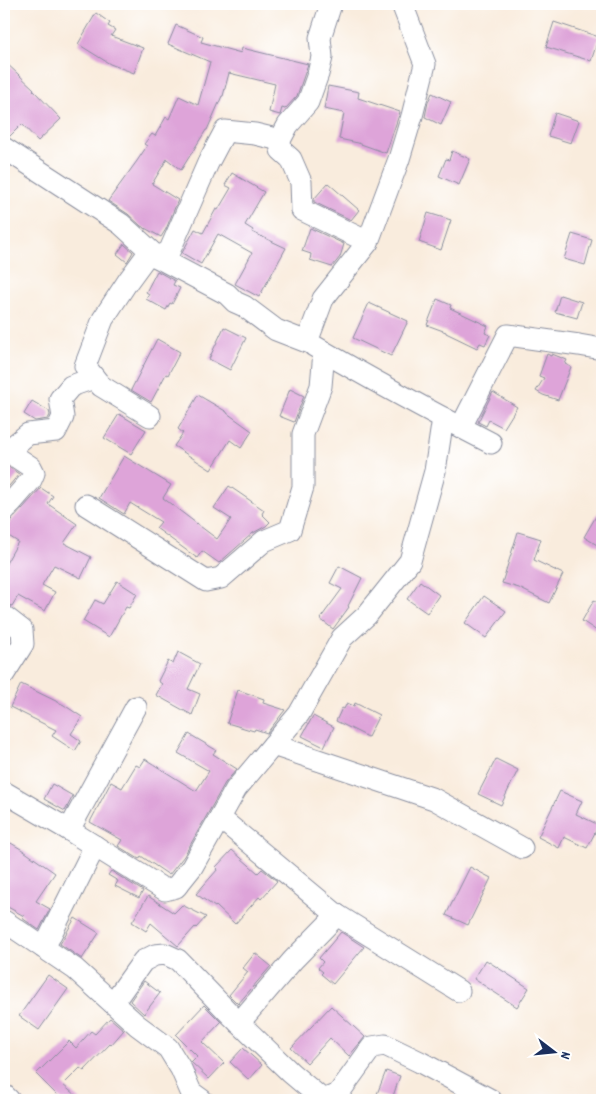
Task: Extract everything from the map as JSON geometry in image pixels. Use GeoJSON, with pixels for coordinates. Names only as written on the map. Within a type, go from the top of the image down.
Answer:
{"type":"FeatureCollection","features":[{"type":"Feature","properties":{"kind":"street"},"geometry":{"type":"LineString","coordinates":[[331,4],[320,38],[322,57],[318,74],[308,102],[288,125],[280,140],[281,150],[291,159],[301,182],[302,210],[368,242]]}},
{"type":"Feature","properties":{"kind":"street"},"geometry":{"type":"LineString","coordinates":[[86,505],[206,581],[221,578],[264,541],[290,530],[302,487],[303,434],[320,386],[316,347],[324,299],[368,242],[399,159],[425,64],[402,4]]}},
{"type":"Feature","properties":{"kind":"street"},"geometry":{"type":"LineString","coordinates":[[150,416],[101,386],[85,366],[104,319],[128,280],[154,254],[169,252],[208,163],[225,131],[255,134],[280,140]]}},
{"type":"Feature","properties":{"kind":"street"},"geometry":{"type":"LineString","coordinates":[[4,148],[121,224],[154,254],[226,294],[276,330],[316,347],[491,442]]}},
{"type":"Feature","properties":{"kind":"street"},"geometry":{"type":"LineString","coordinates":[[4,792],[165,890],[176,887],[192,866],[236,789],[299,714],[342,638],[367,615],[410,561],[435,471],[452,422],[508,335],[602,349]]}},
{"type":"Feature","properties":{"kind":"street"},"geometry":{"type":"LineString","coordinates":[[4,510],[31,480],[34,473],[31,467],[5,450],[28,434],[56,432],[63,417],[60,399],[70,386],[94,378]]}},
{"type":"Feature","properties":{"kind":"street"},"geometry":{"type":"LineString","coordinates":[[4,616],[22,630],[23,644],[4,674]]}},
{"type":"Feature","properties":{"kind":"street"},"geometry":{"type":"LineString","coordinates":[[69,830],[136,707]]}},
{"type":"Feature","properties":{"kind":"street"},"geometry":{"type":"LineString","coordinates":[[273,745],[434,800],[522,848]]}},
{"type":"Feature","properties":{"kind":"street"},"geometry":{"type":"LineString","coordinates":[[220,818],[338,915],[459,991]]}},
{"type":"Feature","properties":{"kind":"street"},"geometry":{"type":"LineString","coordinates":[[44,948],[95,846]]}},
{"type":"Feature","properties":{"kind":"street"},"geometry":{"type":"LineString","coordinates":[[239,1023],[292,960],[338,915]]}},
{"type":"Feature","properties":{"kind":"street"},"geometry":{"type":"LineString","coordinates":[[4,921],[76,969],[137,1025],[168,1048],[182,1069],[191,1092],[202,1100]]}},
{"type":"Feature","properties":{"kind":"street"},"geometry":{"type":"LineString","coordinates":[[113,1003],[143,961],[154,955],[165,954],[178,960],[239,1023],[291,1073],[323,1100],[338,1094],[372,1047],[385,1045],[491,1100]]}},
{"type":"Feature","properties":{"kind":"street"},"geometry":{"type":"LineString","coordinates":[[4,1095],[9,1100]]}},
{"type":"Feature","properties":{"kind":"building"},"geometry":{"type":"Polygon","coordinates":[[[96,13],[110,23],[108,26],[115,30],[111,36],[143,48],[134,73],[110,64],[78,44],[96,13]]]}},
{"type":"Feature","properties":{"kind":"building"},"geometry":{"type":"Polygon","coordinates":[[[554,22],[599,37],[591,61],[546,47],[554,22]]]}},
{"type":"Feature","properties":{"kind":"building"},"geometry":{"type":"Polygon","coordinates":[[[176,25],[203,37],[201,42],[241,53],[242,48],[308,64],[297,96],[285,109],[282,108],[280,115],[269,112],[275,84],[229,73],[223,96],[207,130],[181,170],[167,159],[152,184],[178,200],[161,237],[141,226],[128,214],[108,201],[147,146],[144,144],[152,134],[155,136],[166,117],[169,119],[179,96],[198,105],[210,62],[168,44],[176,25]]]}},
{"type":"Feature","properties":{"kind":"building"},"geometry":{"type":"Polygon","coordinates":[[[4,61],[34,89],[61,119],[38,141],[22,124],[9,137],[4,136],[4,97],[10,90],[4,85],[4,61]]]}},
{"type":"Feature","properties":{"kind":"building"},"geometry":{"type":"Polygon","coordinates":[[[328,86],[359,92],[358,98],[400,112],[386,153],[358,143],[339,139],[344,113],[324,109],[328,86]]]}},
{"type":"Feature","properties":{"kind":"building"},"geometry":{"type":"Polygon","coordinates":[[[432,93],[451,102],[441,125],[425,117],[432,93]]]}},
{"type":"Feature","properties":{"kind":"building"},"geometry":{"type":"Polygon","coordinates":[[[555,113],[579,121],[571,143],[548,136],[555,113]]]}},
{"type":"Feature","properties":{"kind":"building"},"geometry":{"type":"Polygon","coordinates":[[[452,151],[470,159],[459,185],[439,176],[446,159],[449,160],[452,151]]]}},
{"type":"Feature","properties":{"kind":"building"},"geometry":{"type":"Polygon","coordinates":[[[232,173],[264,192],[245,225],[253,230],[252,232],[286,248],[259,297],[235,284],[252,253],[218,234],[201,264],[182,253],[195,229],[203,233],[216,209],[218,210],[231,188],[225,185],[232,173]]]}},
{"type":"Feature","properties":{"kind":"building"},"geometry":{"type":"Polygon","coordinates":[[[328,183],[359,210],[351,220],[314,202],[314,199],[328,183]]]}},
{"type":"Feature","properties":{"kind":"building"},"geometry":{"type":"Polygon","coordinates":[[[428,213],[451,220],[441,250],[419,242],[428,213]]]}},
{"type":"Feature","properties":{"kind":"building"},"geometry":{"type":"Polygon","coordinates":[[[310,228],[344,244],[340,257],[332,267],[310,260],[311,254],[302,251],[310,228]]]}},
{"type":"Feature","properties":{"kind":"building"},"geometry":{"type":"Polygon","coordinates":[[[572,234],[592,240],[585,265],[564,259],[572,234]]]}},
{"type":"Feature","properties":{"kind":"building"},"geometry":{"type":"Polygon","coordinates":[[[124,244],[133,252],[127,262],[117,254],[124,244]]]}},
{"type":"Feature","properties":{"kind":"building"},"geometry":{"type":"Polygon","coordinates":[[[157,271],[175,281],[173,285],[180,288],[172,304],[170,303],[166,310],[146,299],[149,294],[146,292],[157,271]]]}},
{"type":"Feature","properties":{"kind":"building"},"geometry":{"type":"Polygon","coordinates":[[[560,295],[582,302],[577,318],[555,312],[560,295]]]}},
{"type":"Feature","properties":{"kind":"building"},"geometry":{"type":"Polygon","coordinates":[[[437,299],[451,305],[450,308],[488,326],[485,333],[490,335],[485,345],[480,343],[477,348],[446,332],[427,325],[437,299]]]}},
{"type":"Feature","properties":{"kind":"building"},"geometry":{"type":"Polygon","coordinates":[[[369,303],[408,321],[391,356],[353,338],[369,303]]]}},
{"type":"Feature","properties":{"kind":"building"},"geometry":{"type":"Polygon","coordinates":[[[224,327],[246,338],[230,370],[209,359],[224,327]]]}},
{"type":"Feature","properties":{"kind":"building"},"geometry":{"type":"Polygon","coordinates":[[[157,339],[180,352],[151,402],[131,390],[157,339]]]}},
{"type":"Feature","properties":{"kind":"building"},"geometry":{"type":"Polygon","coordinates":[[[547,354],[567,360],[565,364],[571,367],[558,400],[536,391],[544,378],[539,376],[547,354]]]}},
{"type":"Feature","properties":{"kind":"building"},"geometry":{"type":"Polygon","coordinates":[[[290,389],[304,396],[294,422],[279,416],[290,389]]]}},
{"type":"Feature","properties":{"kind":"building"},"geometry":{"type":"Polygon","coordinates":[[[493,392],[517,407],[504,428],[489,420],[486,426],[478,422],[493,392]]]}},
{"type":"Feature","properties":{"kind":"building"},"geometry":{"type":"Polygon","coordinates":[[[198,395],[227,412],[252,431],[241,448],[230,440],[211,470],[174,446],[183,433],[178,429],[198,395]]]}},
{"type":"Feature","properties":{"kind":"building"},"geometry":{"type":"Polygon","coordinates":[[[32,401],[49,411],[48,419],[35,421],[24,414],[32,401]]]}},
{"type":"Feature","properties":{"kind":"building"},"geometry":{"type":"Polygon","coordinates":[[[119,414],[146,430],[131,454],[104,438],[119,414]]]}},
{"type":"Feature","properties":{"kind":"building"},"geometry":{"type":"Polygon","coordinates":[[[124,456],[171,485],[163,498],[217,539],[231,519],[214,508],[229,486],[264,510],[262,514],[270,522],[253,533],[219,563],[202,551],[197,558],[156,528],[161,522],[130,503],[124,514],[99,498],[124,456]]]}},
{"type":"Feature","properties":{"kind":"building"},"geometry":{"type":"Polygon","coordinates":[[[4,464],[19,474],[4,492],[4,464]]]}},
{"type":"Feature","properties":{"kind":"building"},"geometry":{"type":"Polygon","coordinates":[[[41,488],[53,496],[48,504],[77,524],[64,543],[91,557],[81,578],[54,565],[42,585],[55,592],[45,611],[18,596],[12,606],[4,604],[4,567],[18,542],[4,533],[4,531],[41,488]]]}},
{"type":"Feature","properties":{"kind":"building"},"geometry":{"type":"Polygon","coordinates":[[[602,506],[602,548],[584,537],[602,506]]]}},
{"type":"Feature","properties":{"kind":"building"},"geometry":{"type":"Polygon","coordinates":[[[518,532],[541,539],[534,560],[563,574],[549,603],[519,588],[502,583],[518,532]]]}},
{"type":"Feature","properties":{"kind":"building"},"geometry":{"type":"Polygon","coordinates":[[[339,566],[362,578],[349,607],[333,629],[320,619],[342,589],[330,583],[339,566]]]}},
{"type":"Feature","properties":{"kind":"building"},"geometry":{"type":"Polygon","coordinates":[[[117,581],[137,594],[129,608],[126,607],[109,637],[83,621],[95,600],[103,604],[117,581]]]}},
{"type":"Feature","properties":{"kind":"building"},"geometry":{"type":"Polygon","coordinates":[[[420,581],[439,595],[427,613],[407,599],[420,581]]]}},
{"type":"Feature","properties":{"kind":"building"},"geometry":{"type":"Polygon","coordinates":[[[484,596],[506,611],[486,638],[465,623],[484,596]]]}},
{"type":"Feature","properties":{"kind":"building"},"geometry":{"type":"Polygon","coordinates":[[[594,600],[602,605],[602,623],[597,631],[582,621],[594,600]]]}},
{"type":"Feature","properties":{"kind":"building"},"geometry":{"type":"Polygon","coordinates":[[[178,652],[200,664],[188,689],[200,694],[192,715],[156,695],[162,684],[158,681],[168,661],[173,664],[178,652]]]}},
{"type":"Feature","properties":{"kind":"building"},"geometry":{"type":"Polygon","coordinates":[[[21,684],[64,705],[82,717],[71,734],[81,741],[75,751],[52,736],[56,730],[10,707],[21,684]]]}},
{"type":"Feature","properties":{"kind":"building"},"geometry":{"type":"Polygon","coordinates":[[[238,690],[264,699],[263,703],[285,710],[267,733],[227,723],[238,690]]]}},
{"type":"Feature","properties":{"kind":"building"},"geometry":{"type":"Polygon","coordinates":[[[347,703],[354,706],[355,703],[379,715],[368,737],[336,721],[342,708],[344,709],[347,703]]]}},
{"type":"Feature","properties":{"kind":"building"},"geometry":{"type":"Polygon","coordinates":[[[313,716],[334,727],[324,747],[302,736],[313,716]]]}},
{"type":"Feature","properties":{"kind":"building"},"geometry":{"type":"Polygon","coordinates":[[[189,734],[216,750],[213,754],[237,769],[225,783],[184,856],[169,875],[141,856],[139,859],[118,846],[122,840],[90,822],[111,782],[122,788],[136,765],[140,767],[145,759],[196,791],[209,771],[178,753],[189,734]]]}},
{"type":"Feature","properties":{"kind":"building"},"geometry":{"type":"Polygon","coordinates":[[[496,759],[518,770],[501,805],[478,794],[496,759]]]}},
{"type":"Feature","properties":{"kind":"building"},"geometry":{"type":"Polygon","coordinates":[[[52,784],[73,796],[65,811],[44,799],[52,784]]]}},
{"type":"Feature","properties":{"kind":"building"},"geometry":{"type":"Polygon","coordinates":[[[560,791],[582,801],[576,814],[599,825],[587,848],[564,837],[559,848],[538,837],[560,791]]]}},
{"type":"Feature","properties":{"kind":"building"},"geometry":{"type":"Polygon","coordinates":[[[4,839],[55,873],[36,901],[50,909],[39,930],[22,918],[24,916],[4,905],[4,839]]]}},
{"type":"Feature","properties":{"kind":"building"},"geometry":{"type":"Polygon","coordinates":[[[232,850],[258,873],[262,869],[277,881],[261,899],[259,897],[235,924],[216,906],[196,894],[218,869],[216,867],[232,850]]]}},
{"type":"Feature","properties":{"kind":"building"},"geometry":{"type":"Polygon","coordinates":[[[470,867],[491,878],[468,925],[446,915],[470,867]]]}},
{"type":"Feature","properties":{"kind":"building"},"geometry":{"type":"Polygon","coordinates":[[[111,871],[143,891],[139,898],[115,886],[118,881],[108,875],[111,871]]]}},
{"type":"Feature","properties":{"kind":"building"},"geometry":{"type":"Polygon","coordinates":[[[148,896],[174,913],[182,905],[206,917],[178,946],[151,923],[146,931],[132,922],[148,896]]]}},
{"type":"Feature","properties":{"kind":"building"},"geometry":{"type":"Polygon","coordinates":[[[75,918],[99,933],[82,959],[60,944],[75,918]]]}},
{"type":"Feature","properties":{"kind":"building"},"geometry":{"type":"Polygon","coordinates":[[[341,932],[364,947],[333,984],[321,974],[323,972],[318,968],[323,962],[319,958],[341,932]]]}},
{"type":"Feature","properties":{"kind":"building"},"geometry":{"type":"Polygon","coordinates":[[[255,953],[271,966],[238,1004],[229,995],[248,972],[243,968],[255,953]]]}},
{"type":"Feature","properties":{"kind":"building"},"geometry":{"type":"Polygon","coordinates":[[[486,960],[529,988],[517,1007],[474,979],[486,960]]]}},
{"type":"Feature","properties":{"kind":"building"},"geometry":{"type":"Polygon","coordinates":[[[48,975],[68,989],[39,1030],[19,1016],[48,975]]]}},
{"type":"Feature","properties":{"kind":"building"},"geometry":{"type":"Polygon","coordinates":[[[144,981],[160,993],[144,1014],[130,1001],[144,981]]]}},
{"type":"Feature","properties":{"kind":"building"},"geometry":{"type":"Polygon","coordinates":[[[204,1005],[221,1022],[202,1042],[224,1063],[209,1079],[191,1062],[197,1056],[176,1035],[204,1005]]]}},
{"type":"Feature","properties":{"kind":"building"},"geometry":{"type":"Polygon","coordinates":[[[331,1006],[365,1037],[349,1056],[330,1038],[307,1063],[291,1048],[331,1006]]]}},
{"type":"Feature","properties":{"kind":"building"},"geometry":{"type":"Polygon","coordinates":[[[110,1018],[124,1030],[84,1071],[80,1068],[63,1085],[81,1100],[62,1100],[36,1074],[69,1041],[76,1048],[91,1031],[95,1034],[110,1018]]]}},
{"type":"Feature","properties":{"kind":"building"},"geometry":{"type":"Polygon","coordinates":[[[243,1048],[262,1065],[249,1080],[230,1062],[243,1048]]]}},
{"type":"Feature","properties":{"kind":"building"},"geometry":{"type":"Polygon","coordinates":[[[386,1071],[400,1076],[392,1099],[377,1094],[386,1071]]]}}]}
